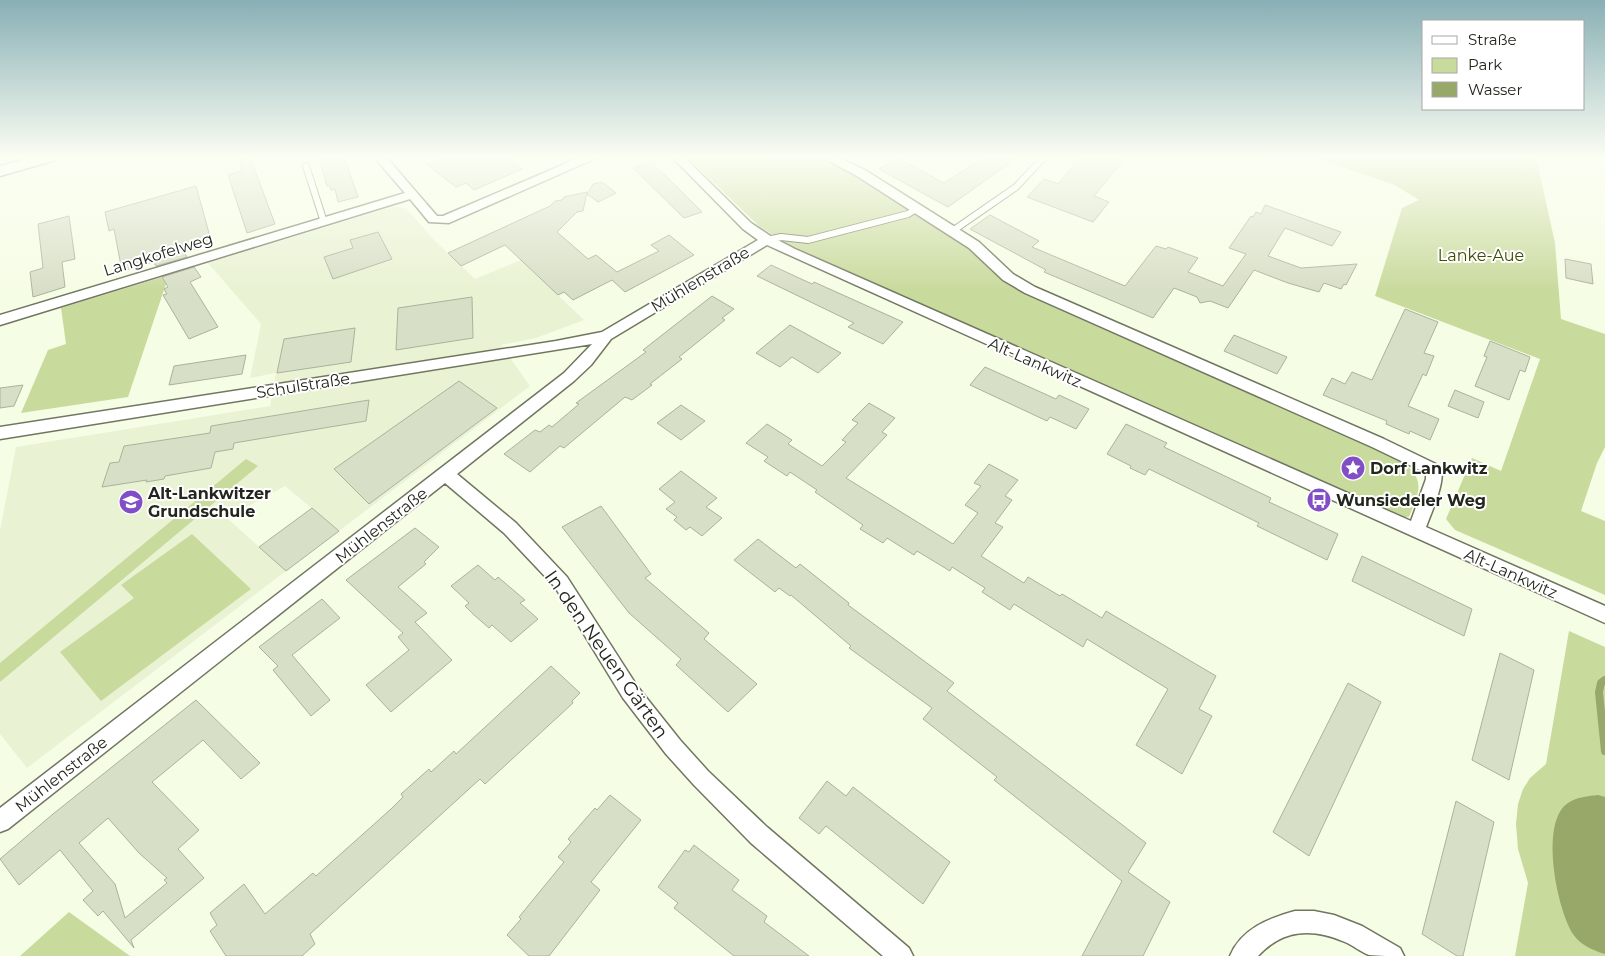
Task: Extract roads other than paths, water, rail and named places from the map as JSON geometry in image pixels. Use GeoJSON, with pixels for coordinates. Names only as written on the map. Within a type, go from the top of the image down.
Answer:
{"type":"FeatureCollection","features":[{"type":"Feature","properties":{"kind":"street","name":"Langkofelweg"},"geometry":{"type":"LineString","coordinates":[[0,320],[390,202]]}},
{"type":"Feature","properties":{"kind":"street"},"geometry":{"type":"LineString","coordinates":[[418,202],[434,219],[451,219],[490,202]]}},
{"type":"Feature","properties":{"kind":"street","name":"Alt-Lankwitz"},"geometry":{"type":"LineString","coordinates":[[723,202],[747,226],[766,240],[818,266],[1605,616]]}},
{"type":"Feature","properties":{"kind":"street"},"geometry":{"type":"LineString","coordinates":[[905,202],[974,246],[1008,277],[1030,290],[1387,447],[1434,470],[1434,479],[1416,532]]}},
{"type":"Feature","properties":{"kind":"street","name":"Mühlenstraße"},"geometry":{"type":"LineString","coordinates":[[0,821],[569,377],[586,361],[606,336],[766,240]]}},
{"type":"Feature","properties":{"kind":"street","name":"Schulstraße"},"geometry":{"type":"LineString","coordinates":[[0,433],[556,346],[606,336]]}},
{"type":"Feature","properties":{"kind":"street","name":"In den Neuen Gärten"},"geometry":{"type":"LineString","coordinates":[[446,474],[510,528],[561,582],[630,692],[673,747],[702,778],[759,835],[901,956]]}},
{"type":"Feature","properties":{"kind":"street"},"geometry":{"type":"LineString","coordinates":[[1242,956],[1254,941],[1268,931],[1301,922],[1322,923],[1342,928],[1363,937],[1392,956]]}},
{"type":"Feature","properties":{"kind":"lane"},"geometry":{"type":"LineString","coordinates":[[317,202],[324,222]]}},
{"type":"Feature","properties":{"kind":"lane"},"geometry":{"type":"LineString","coordinates":[[952,232],[995,202]]}},
{"type":"Feature","properties":{"kind":"lane"},"geometry":{"type":"LineString","coordinates":[[766,240],[781,237],[808,240],[908,214],[916,209]]}},
{"type":"Feature","properties":{"kind":"water"},"geometry":{"type":"Polygon","coordinates":[[[1598,795],[1605,797],[1605,954],[1579,941],[1567,922],[1557,887],[1553,846],[1554,828],[1559,813],[1571,801],[1586,796],[1598,795]]]}},
{"type":"Feature","properties":{"kind":"waterway"},"geometry":{"type":"LineString","coordinates":[[1605,680],[1601,683],[1599,692],[1605,751]]}},
{"type":"Feature","properties":{"kind":"place","name":"Dorf Lankwitz"},"geometry":{"type":"Point","coordinates":[1353,468]}},
{"type":"Feature","properties":{"kind":"place","name":"Wunsiedeler Weg"},"geometry":{"type":"Point","coordinates":[1319,500]}},
{"type":"Feature","properties":{"kind":"place","name":"Alt-Lankwitzer Grundschule"},"geometry":{"type":"Point","coordinates":[131,502]}},
{"type":"Feature","properties":{"kind":"park label","name":"Lanke-Aue"},"geometry":{"type":"Point","coordinates":[1481,255]}}]}
